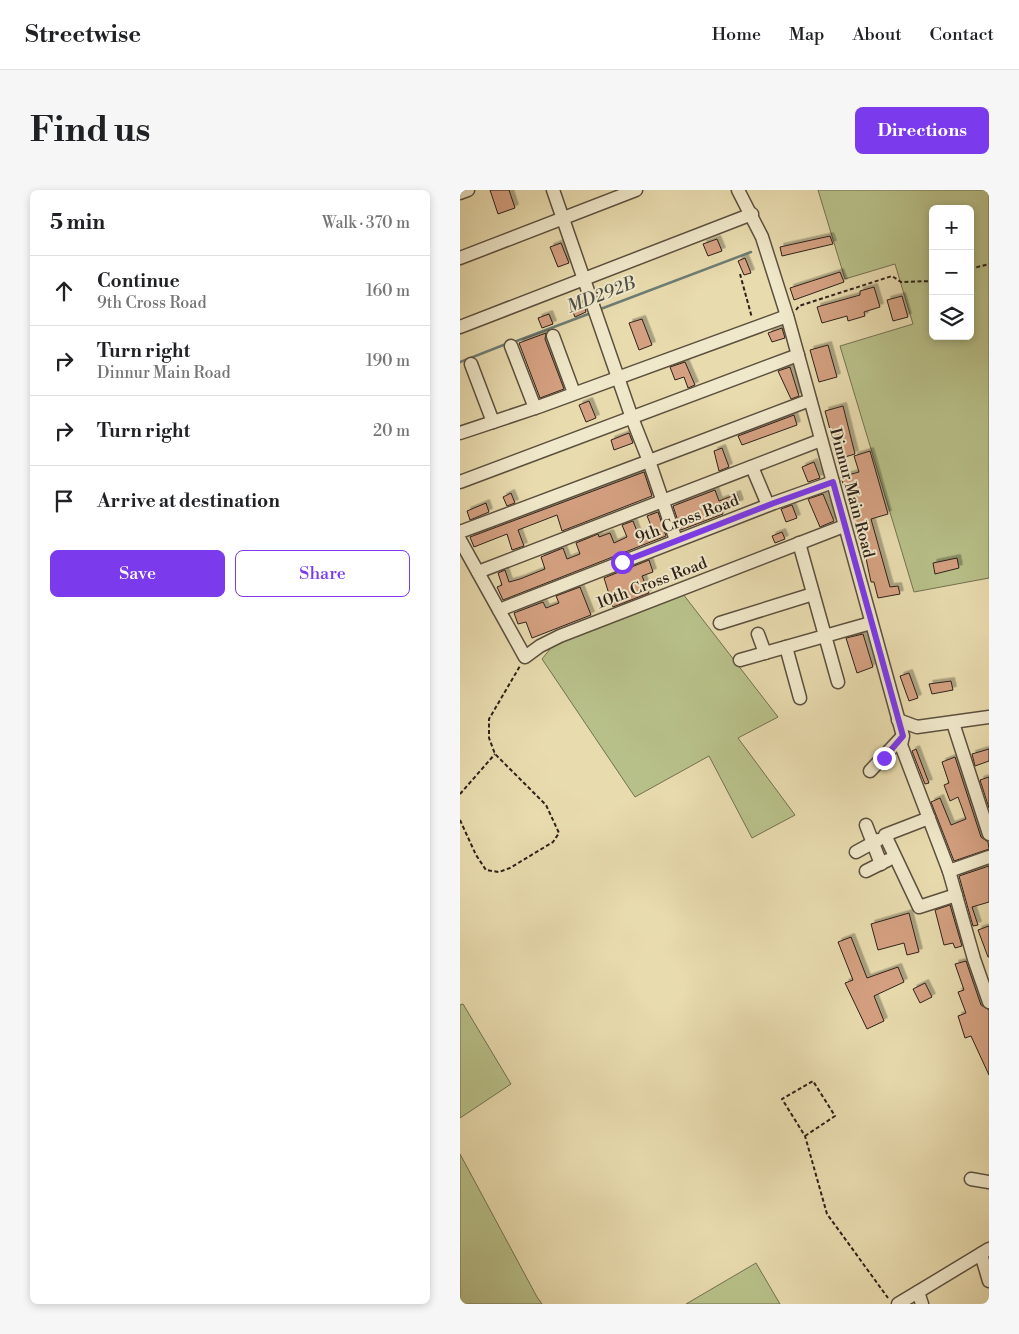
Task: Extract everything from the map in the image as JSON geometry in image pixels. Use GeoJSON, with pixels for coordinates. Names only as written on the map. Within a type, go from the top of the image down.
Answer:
{"type":"FeatureCollection","features":[{"type":"Feature","properties":{"kind":"street"},"geometry":{"type":"LineString","coordinates":[[460,193],[468,190]]}},
{"type":"Feature","properties":{"kind":"street"},"geometry":{"type":"LineString","coordinates":[[553,190],[676,540]]}},
{"type":"Feature","properties":{"kind":"street"},"geometry":{"type":"LineString","coordinates":[[460,258],[636,190]]}},
{"type":"Feature","properties":{"kind":"street","name":"Dinnur Main Road"},"geometry":{"type":"LineString","coordinates":[[738,190],[752,214],[762,237],[787,316],[903,736],[901,745],[949,870],[974,959],[989,1002]]}},
{"type":"Feature","properties":{"kind":"street"},"geometry":{"type":"LineString","coordinates":[[460,327],[752,214]]}},
{"type":"Feature","properties":{"kind":"street"},"geometry":{"type":"LineString","coordinates":[[460,433],[535,408],[787,316]]}},
{"type":"Feature","properties":{"kind":"street"},"geometry":{"type":"LineString","coordinates":[[553,336],[574,394]]}},
{"type":"Feature","properties":{"kind":"street"},"geometry":{"type":"LineString","coordinates":[[511,346],[535,408]]}},
{"type":"Feature","properties":{"kind":"street"},"geometry":{"type":"LineString","coordinates":[[460,482],[798,356]]}},
{"type":"Feature","properties":{"kind":"street"},"geometry":{"type":"LineString","coordinates":[[471,364],[493,422]]}},
{"type":"Feature","properties":{"kind":"street"},"geometry":{"type":"LineString","coordinates":[[460,532],[810,400]]}},
{"type":"Feature","properties":{"kind":"street"},"geometry":{"type":"LineString","coordinates":[[478,572],[821,440]]}},
{"type":"Feature","properties":{"kind":"street"},"geometry":{"type":"LineString","coordinates":[[752,467],[768,505]]}},
{"type":"Feature","properties":{"kind":"street","name":"9th Cross Road"},"geometry":{"type":"LineString","coordinates":[[499,610],[676,540],[833,482]]}},
{"type":"Feature","properties":{"kind":"street","name":"10th Cross Road"},"geometry":{"type":"LineString","coordinates":[[526,657],[540,646],[560,636],[844,526]]}},
{"type":"Feature","properties":{"kind":"street"},"geometry":{"type":"LineString","coordinates":[[460,540],[526,657]]}},
{"type":"Feature","properties":{"kind":"street"},"geometry":{"type":"LineString","coordinates":[[799,544],[838,682]]}},
{"type":"Feature","properties":{"kind":"street"},"geometry":{"type":"LineString","coordinates":[[720,622],[813,594]]}},
{"type":"Feature","properties":{"kind":"street"},"geometry":{"type":"LineString","coordinates":[[740,660],[871,623]]}},
{"type":"Feature","properties":{"kind":"street"},"geometry":{"type":"LineString","coordinates":[[758,634],[765,653]]}},
{"type":"Feature","properties":{"kind":"street"},"geometry":{"type":"LineString","coordinates":[[786,647],[800,698]]}},
{"type":"Feature","properties":{"kind":"street"},"geometry":{"type":"LineString","coordinates":[[898,720],[917,727],[989,717]]}},
{"type":"Feature","properties":{"kind":"street"},"geometry":{"type":"LineString","coordinates":[[953,723],[989,834]]}},
{"type":"Feature","properties":{"kind":"street"},"geometry":{"type":"LineString","coordinates":[[870,771],[903,736]]}},
{"type":"Feature","properties":{"kind":"street"},"geometry":{"type":"LineString","coordinates":[[856,852],[885,835],[929,818]]}},
{"type":"Feature","properties":{"kind":"street"},"geometry":{"type":"LineString","coordinates":[[866,825],[881,864]]}},
{"type":"Feature","properties":{"kind":"street"},"geometry":{"type":"LineString","coordinates":[[885,835],[919,907],[956,894]]}},
{"type":"Feature","properties":{"kind":"street"},"geometry":{"type":"LineString","coordinates":[[866,871],[894,857]]}},
{"type":"Feature","properties":{"kind":"street"},"geometry":{"type":"LineString","coordinates":[[949,870],[989,857]]}},
{"type":"Feature","properties":{"kind":"street"},"geometry":{"type":"LineString","coordinates":[[971,1179],[989,1182]]}},
{"type":"Feature","properties":{"kind":"street"},"geometry":{"type":"LineString","coordinates":[[898,1304],[920,1298],[985,1252],[989,1281]]}},
{"type":"Feature","properties":{"kind":"path"},"geometry":{"type":"LineString","coordinates":[[974,268],[989,264]]}},
{"type":"Feature","properties":{"kind":"path"},"geometry":{"type":"LineString","coordinates":[[740,274],[755,327]]}},
{"type":"Feature","properties":{"kind":"path"},"geometry":{"type":"LineString","coordinates":[[787,316],[794,313],[799,306],[892,276],[901,282],[929,281]]}},
{"type":"Feature","properties":{"kind":"path"},"geometry":{"type":"LineString","coordinates":[[460,820],[476,855],[486,870],[499,872],[553,842],[559,833],[546,805],[495,754],[489,738],[489,719],[526,657]]}},
{"type":"Feature","properties":{"kind":"path"},"geometry":{"type":"LineString","coordinates":[[460,794],[495,754]]}},
{"type":"Feature","properties":{"kind":"path"},"geometry":{"type":"LineString","coordinates":[[805,1136],[835,1116],[813,1081],[782,1099],[805,1136],[827,1214],[893,1304]]}},
{"type":"Feature","properties":{"kind":"green space"},"geometry":{"type":"Polygon","coordinates":[[[818,190],[989,190],[989,578],[914,592],[840,346],[913,324],[895,264],[845,279],[818,190]]]}},
{"type":"Feature","properties":{"kind":"green space"},"geometry":{"type":"Polygon","coordinates":[[[683,594],[778,717],[738,738],[795,815],[752,838],[709,756],[635,797],[542,659],[555,643],[683,594]]]}},
{"type":"Feature","properties":{"kind":"green space"},"geometry":{"type":"Polygon","coordinates":[[[463,1004],[511,1084],[460,1118],[460,1005],[463,1004]]]}},
{"type":"Feature","properties":{"kind":"green space"},"geometry":{"type":"Polygon","coordinates":[[[460,1154],[537,1297],[542,1304],[460,1304],[460,1154]]]}},
{"type":"Feature","properties":{"kind":"green space"},"geometry":{"type":"Polygon","coordinates":[[[756,1263],[780,1304],[686,1304],[756,1263]]]}},
{"type":"Feature","properties":{"kind":"building"},"geometry":{"type":"Polygon","coordinates":[[[490,190],[509,190],[515,208],[498,214],[490,190]]]}},
{"type":"Feature","properties":{"kind":"building"},"geometry":{"type":"Polygon","coordinates":[[[830,236],[833,244],[782,256],[780,247],[830,236]]]}},
{"type":"Feature","properties":{"kind":"building"},"geometry":{"type":"Polygon","coordinates":[[[717,239],[722,251],[708,256],[703,244],[717,239]]]}},
{"type":"Feature","properties":{"kind":"building"},"geometry":{"type":"Polygon","coordinates":[[[561,243],[569,263],[558,267],[550,247],[561,243]]]}},
{"type":"Feature","properties":{"kind":"building"},"geometry":{"type":"Polygon","coordinates":[[[745,258],[751,273],[744,275],[738,261],[745,258]]]}},
{"type":"Feature","properties":{"kind":"building"},"geometry":{"type":"Polygon","coordinates":[[[840,272],[844,282],[794,300],[790,288],[840,272]]]}},
{"type":"Feature","properties":{"kind":"building"},"geometry":{"type":"Polygon","coordinates":[[[874,287],[880,307],[864,312],[865,316],[848,321],[847,316],[822,323],[817,307],[860,295],[860,291],[874,287]]]}},
{"type":"Feature","properties":{"kind":"building"},"geometry":{"type":"Polygon","coordinates":[[[902,296],[908,317],[893,321],[887,300],[902,296]]]}},
{"type":"Feature","properties":{"kind":"building"},"geometry":{"type":"Polygon","coordinates":[[[582,300],[586,312],[575,317],[570,305],[582,300]]]}},
{"type":"Feature","properties":{"kind":"building"},"geometry":{"type":"Polygon","coordinates":[[[549,314],[553,324],[542,328],[538,318],[549,314]]]}},
{"type":"Feature","properties":{"kind":"building"},"geometry":{"type":"Polygon","coordinates":[[[642,319],[652,345],[639,350],[629,323],[642,319]]]}},
{"type":"Feature","properties":{"kind":"building"},"geometry":{"type":"Polygon","coordinates":[[[782,328],[785,338],[772,342],[768,333],[782,328]]]}},
{"type":"Feature","properties":{"kind":"building"},"geometry":{"type":"Polygon","coordinates":[[[546,333],[545,339],[564,389],[540,398],[519,343],[546,333]]]}},
{"type":"Feature","properties":{"kind":"building"},"geometry":{"type":"Polygon","coordinates":[[[828,345],[837,377],[819,382],[810,350],[828,345]]]}},
{"type":"Feature","properties":{"kind":"building"},"geometry":{"type":"Polygon","coordinates":[[[685,362],[695,385],[688,388],[684,377],[675,380],[670,367],[685,362]]]}},
{"type":"Feature","properties":{"kind":"building"},"geometry":{"type":"Polygon","coordinates":[[[790,367],[799,396],[791,399],[778,371],[790,367]]]}},
{"type":"Feature","properties":{"kind":"building"},"geometry":{"type":"Polygon","coordinates":[[[589,401],[596,418],[586,422],[579,405],[589,401]]]}},
{"type":"Feature","properties":{"kind":"building"},"geometry":{"type":"Polygon","coordinates":[[[843,406],[855,454],[838,459],[825,411],[843,406]]]}},
{"type":"Feature","properties":{"kind":"building"},"geometry":{"type":"Polygon","coordinates":[[[794,415],[797,425],[742,445],[738,436],[794,415]]]}},
{"type":"Feature","properties":{"kind":"building"},"geometry":{"type":"Polygon","coordinates":[[[629,433],[633,443],[614,450],[611,440],[629,433]]]}},
{"type":"Feature","properties":{"kind":"building"},"geometry":{"type":"Polygon","coordinates":[[[722,448],[729,467],[719,471],[714,451],[722,448]]]}},
{"type":"Feature","properties":{"kind":"building"},"geometry":{"type":"Polygon","coordinates":[[[870,451],[888,514],[871,519],[890,587],[898,586],[900,594],[878,598],[874,582],[871,582],[864,549],[841,477],[859,472],[854,456],[870,451]]]}},
{"type":"Feature","properties":{"kind":"building"},"geometry":{"type":"Polygon","coordinates":[[[814,462],[820,478],[808,482],[802,467],[814,462]]]}},
{"type":"Feature","properties":{"kind":"building"},"geometry":{"type":"Polygon","coordinates":[[[644,472],[652,496],[562,531],[557,515],[518,530],[524,546],[512,550],[507,534],[474,547],[470,537],[644,472]]]}},
{"type":"Feature","properties":{"kind":"building"},"geometry":{"type":"Polygon","coordinates":[[[715,490],[719,501],[737,494],[740,503],[722,510],[723,514],[681,530],[673,506],[715,490]]]}},
{"type":"Feature","properties":{"kind":"building"},"geometry":{"type":"Polygon","coordinates":[[[511,493],[515,503],[507,506],[503,497],[511,493]]]}},
{"type":"Feature","properties":{"kind":"building"},"geometry":{"type":"Polygon","coordinates":[[[823,494],[834,521],[820,527],[808,499],[823,494]]]}},
{"type":"Feature","properties":{"kind":"building"},"geometry":{"type":"Polygon","coordinates":[[[486,503],[489,512],[470,520],[467,511],[486,503]]]}},
{"type":"Feature","properties":{"kind":"building"},"geometry":{"type":"Polygon","coordinates":[[[792,505],[797,518],[786,522],[781,509],[792,505]]]}},
{"type":"Feature","properties":{"kind":"building"},"geometry":{"type":"Polygon","coordinates":[[[658,512],[666,536],[503,600],[497,587],[502,585],[498,573],[505,570],[509,582],[520,579],[545,569],[541,557],[563,548],[567,559],[580,554],[576,543],[598,534],[599,537],[610,533],[614,543],[627,537],[622,525],[633,521],[638,534],[652,528],[647,516],[658,512]]]}},
{"type":"Feature","properties":{"kind":"building"},"geometry":{"type":"Polygon","coordinates":[[[782,532],[785,539],[775,543],[772,536],[782,532]]]}},
{"type":"Feature","properties":{"kind":"building"},"geometry":{"type":"Polygon","coordinates":[[[957,558],[959,568],[935,574],[933,563],[957,558]]]}},
{"type":"Feature","properties":{"kind":"building"},"geometry":{"type":"Polygon","coordinates":[[[649,560],[653,572],[642,576],[649,593],[613,607],[604,578],[649,560]]]}},
{"type":"Feature","properties":{"kind":"building"},"geometry":{"type":"Polygon","coordinates":[[[580,587],[591,615],[532,638],[526,622],[518,624],[514,613],[543,602],[546,608],[559,603],[556,596],[580,587]]]}},
{"type":"Feature","properties":{"kind":"building"},"geometry":{"type":"Polygon","coordinates":[[[863,634],[873,667],[857,673],[846,638],[863,634]]]}},
{"type":"Feature","properties":{"kind":"building"},"geometry":{"type":"Polygon","coordinates":[[[909,673],[918,698],[909,701],[900,676],[909,673]]]}},
{"type":"Feature","properties":{"kind":"building"},"geometry":{"type":"Polygon","coordinates":[[[951,681],[953,690],[932,694],[929,684],[951,681]]]}},
{"type":"Feature","properties":{"kind":"building"},"geometry":{"type":"Polygon","coordinates":[[[916,749],[929,783],[925,784],[912,751],[916,749]]]}},
{"type":"Feature","properties":{"kind":"building"},"geometry":{"type":"Polygon","coordinates":[[[989,749],[989,761],[975,766],[972,754],[989,749]]]}},
{"type":"Feature","properties":{"kind":"building"},"geometry":{"type":"Polygon","coordinates":[[[955,757],[981,837],[988,842],[989,849],[954,861],[931,802],[940,798],[951,825],[966,819],[958,797],[950,801],[944,785],[949,783],[942,762],[955,757]]]}},
{"type":"Feature","properties":{"kind":"building"},"geometry":{"type":"Polygon","coordinates":[[[989,777],[989,808],[980,780],[989,777]]]}},
{"type":"Feature","properties":{"kind":"building"},"geometry":{"type":"Polygon","coordinates":[[[989,866],[989,902],[972,907],[978,925],[973,926],[959,876],[989,866]]]}},
{"type":"Feature","properties":{"kind":"building"},"geometry":{"type":"Polygon","coordinates":[[[950,905],[962,946],[955,948],[953,943],[944,945],[935,910],[950,905]]]}},
{"type":"Feature","properties":{"kind":"building"},"geometry":{"type":"Polygon","coordinates":[[[909,913],[919,952],[907,955],[904,943],[878,950],[871,924],[909,913]]]}},
{"type":"Feature","properties":{"kind":"building"},"geometry":{"type":"Polygon","coordinates":[[[989,926],[989,957],[988,957],[978,930],[989,926]]]}},
{"type":"Feature","properties":{"kind":"building"},"geometry":{"type":"Polygon","coordinates":[[[851,937],[867,978],[898,967],[904,982],[874,996],[884,1021],[867,1029],[845,983],[853,980],[838,942],[851,937]]]}},
{"type":"Feature","properties":{"kind":"building"},"geometry":{"type":"Polygon","coordinates":[[[966,961],[981,1005],[989,1010],[989,1075],[971,1036],[965,1038],[958,1016],[966,1013],[958,992],[964,990],[955,964],[966,961]]]}},
{"type":"Feature","properties":{"kind":"building"},"geometry":{"type":"Polygon","coordinates":[[[925,983],[932,997],[920,1003],[913,989],[925,983]]]}},
{"type":"Feature","properties":{"kind":"waterway","name":"MD292B"},"geometry":{"type":"LineString","coordinates":[[598,310],[751,252]]}},
{"type":"Feature","properties":{"kind":"waterway","name":"MD292B"},"geometry":{"type":"LineString","coordinates":[[514,342],[591,313]]}},
{"type":"Feature","properties":{"kind":"waterway","name":"MD292B"},"geometry":{"type":"LineString","coordinates":[[460,362],[506,344]]}},
{"type":"Feature","properties":{"kind":"route"},"geometry":{"type":"LineString","coordinates":[[622,562],[833,482],[903,736],[884,758]]}}]}
